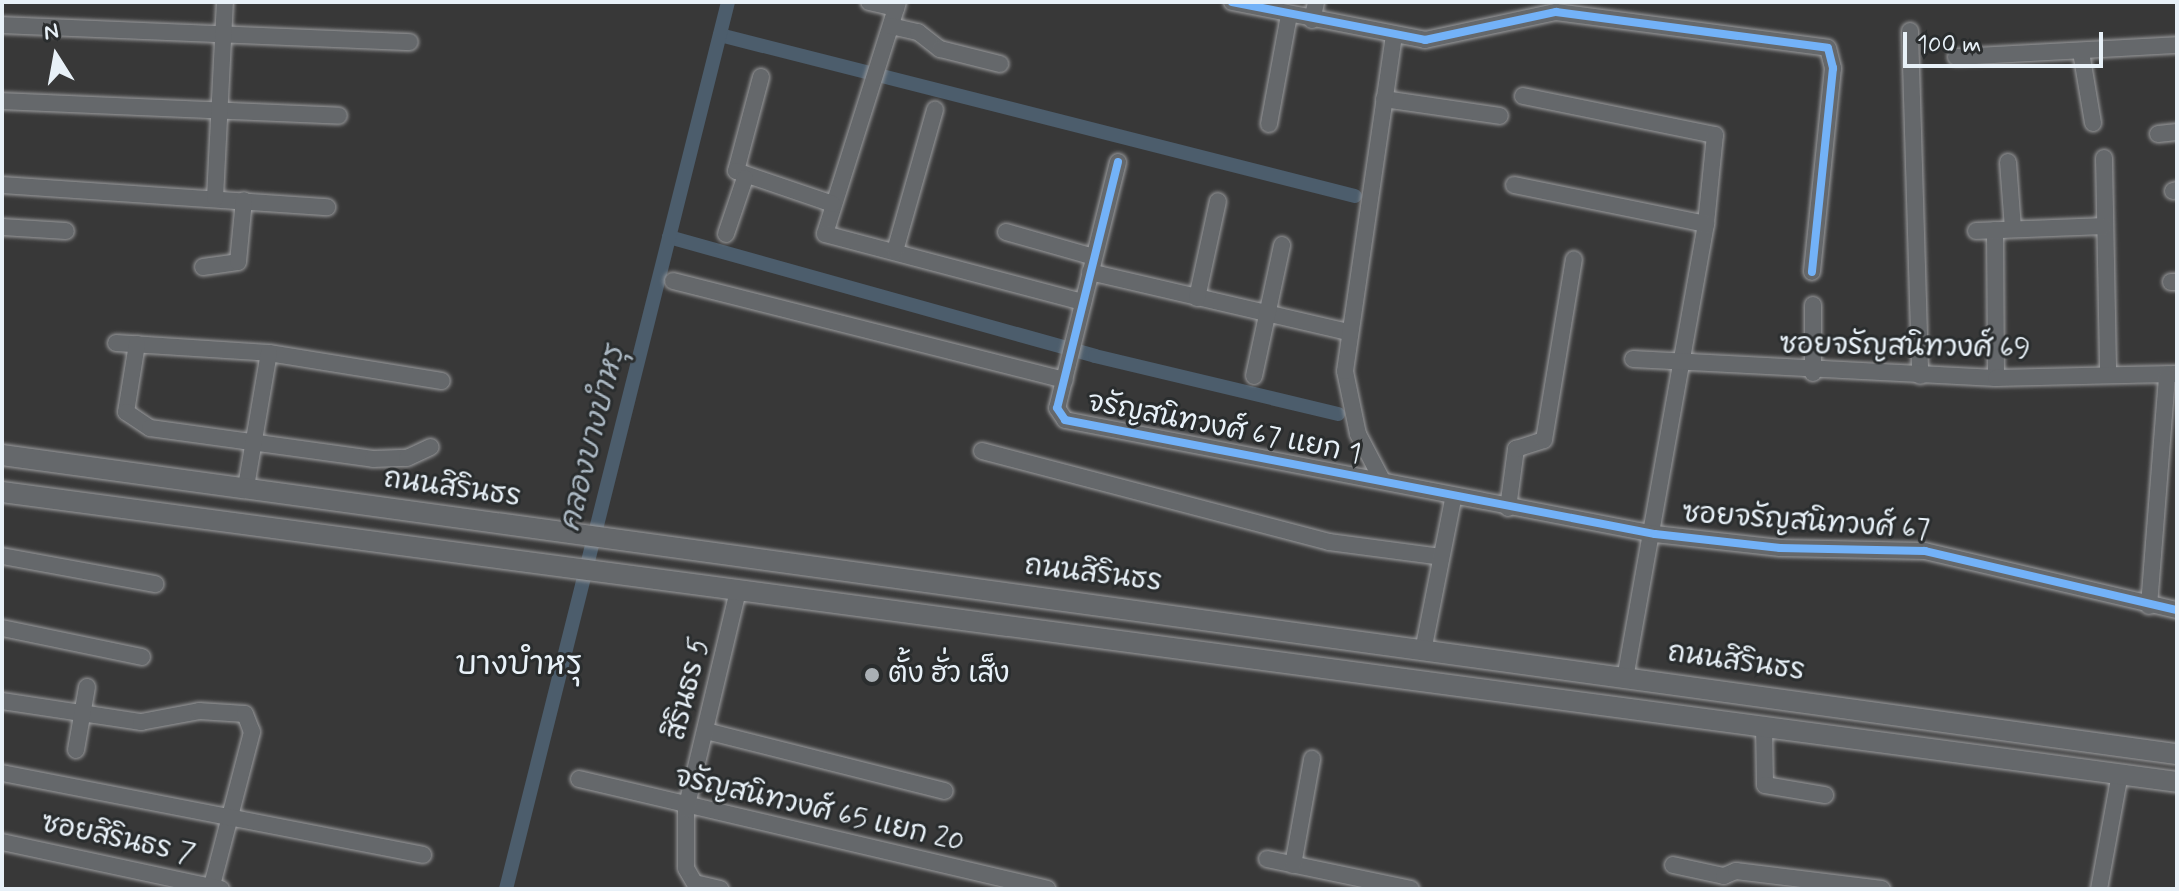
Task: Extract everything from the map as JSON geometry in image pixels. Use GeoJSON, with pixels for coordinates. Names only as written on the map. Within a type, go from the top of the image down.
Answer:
{"type":"FeatureCollection","features":[{"type":"Feature","properties":{"kind":"main road","name":"ถนนสิรินธร"},"geometry":{"type":"LineString","coordinates":[[2,455],[567,534],[1424,646],[2177,754]]}},
{"type":"Feature","properties":{"kind":"main road","name":"ถนนสิรินธร"},"geometry":{"type":"LineString","coordinates":[[2,492],[2177,782]]}},
{"type":"Feature","properties":{"kind":"main road"},"geometry":{"type":"LineString","coordinates":[[1254,659],[1262,625]]}},
{"type":"Feature","properties":{"kind":"main road"},"geometry":{"type":"LineString","coordinates":[[1280,662],[1288,629]]}},
{"type":"Feature","properties":{"kind":"street"},"geometry":{"type":"LineString","coordinates":[[215,198],[225,2]]}},
{"type":"Feature","properties":{"kind":"street"},"geometry":{"type":"LineString","coordinates":[[869,2],[897,5],[825,234],[1083,302]]}},
{"type":"Feature","properties":{"kind":"street"},"geometry":{"type":"LineString","coordinates":[[1232,2],[1394,36],[1463,35],[1557,7],[1828,48],[1833,68],[1812,272]]}},
{"type":"Feature","properties":{"kind":"street"},"geometry":{"type":"LineString","coordinates":[[1312,20],[1316,2]]}},
{"type":"Feature","properties":{"kind":"street"},"geometry":{"type":"LineString","coordinates":[[1269,124],[1289,15]]}},
{"type":"Feature","properties":{"kind":"street"},"geometry":{"type":"LineString","coordinates":[[2,25],[410,42]]}},
{"type":"Feature","properties":{"kind":"street"},"geometry":{"type":"LineString","coordinates":[[891,26],[918,32],[940,49],[1000,64]]}},
{"type":"Feature","properties":{"kind":"street"},"geometry":{"type":"LineString","coordinates":[[1910,31],[1920,376]]}},
{"type":"Feature","properties":{"kind":"street"},"geometry":{"type":"LineString","coordinates":[[1382,480],[1358,434],[1347,393],[1347,332],[1394,36]]}},
{"type":"Feature","properties":{"kind":"street"},"geometry":{"type":"LineString","coordinates":[[1956,57],[2177,45]]}},
{"type":"Feature","properties":{"kind":"street"},"geometry":{"type":"LineString","coordinates":[[2081,52],[2093,123]]}},
{"type":"Feature","properties":{"kind":"street"},"geometry":{"type":"LineString","coordinates":[[761,77],[736,164],[745,178],[833,204]]}},
{"type":"Feature","properties":{"kind":"street"},"geometry":{"type":"LineString","coordinates":[[1523,96],[1715,135],[1706,224],[1678,365],[1655,534],[1626,675]]}},
{"type":"Feature","properties":{"kind":"street"},"geometry":{"type":"LineString","coordinates":[[1384,99],[1500,116]]}},
{"type":"Feature","properties":{"kind":"street"},"geometry":{"type":"LineString","coordinates":[[2,101],[339,116]]}},
{"type":"Feature","properties":{"kind":"street"},"geometry":{"type":"LineString","coordinates":[[895,251],[935,110]]}},
{"type":"Feature","properties":{"kind":"street"},"geometry":{"type":"LineString","coordinates":[[2158,134],[2177,132]]}},
{"type":"Feature","properties":{"kind":"street"},"geometry":{"type":"LineString","coordinates":[[2104,158],[2108,374]]}},
{"type":"Feature","properties":{"kind":"street"},"geometry":{"type":"LineString","coordinates":[[673,281],[1065,380],[1118,162]]}},
{"type":"Feature","properties":{"kind":"street"},"geometry":{"type":"LineString","coordinates":[[2008,162],[2013,229]]}},
{"type":"Feature","properties":{"kind":"street"},"geometry":{"type":"LineString","coordinates":[[726,234],[745,178]]}},
{"type":"Feature","properties":{"kind":"street"},"geometry":{"type":"LineString","coordinates":[[2,185],[327,207]]}},
{"type":"Feature","properties":{"kind":"street"},"geometry":{"type":"LineString","coordinates":[[1514,185],[1706,224]]}},
{"type":"Feature","properties":{"kind":"street"},"geometry":{"type":"LineString","coordinates":[[203,267],[238,262],[244,200]]}},
{"type":"Feature","properties":{"kind":"street"},"geometry":{"type":"LineString","coordinates":[[1197,298],[1218,201]]}},
{"type":"Feature","properties":{"kind":"street"},"geometry":{"type":"LineString","coordinates":[[1976,231],[2104,226]]}},
{"type":"Feature","properties":{"kind":"street"},"geometry":{"type":"LineString","coordinates":[[2,227],[66,231]]}},
{"type":"Feature","properties":{"kind":"street"},"geometry":{"type":"LineString","coordinates":[[1995,230],[1996,378]]}},
{"type":"Feature","properties":{"kind":"street"},"geometry":{"type":"LineString","coordinates":[[1006,232],[1197,298],[1347,332]]}},
{"type":"Feature","properties":{"kind":"street"},"geometry":{"type":"LineString","coordinates":[[1254,376],[1282,245]]}},
{"type":"Feature","properties":{"kind":"street"},"geometry":{"type":"LineString","coordinates":[[1508,508],[1516,449],[1544,440],[1574,259]]}},
{"type":"Feature","properties":{"kind":"street"},"geometry":{"type":"LineString","coordinates":[[1813,305],[1813,373]]}},
{"type":"Feature","properties":{"kind":"street"},"geometry":{"type":"LineString","coordinates":[[116,343],[269,353],[442,381]]}},
{"type":"Feature","properties":{"kind":"street"},"geometry":{"type":"LineString","coordinates":[[137,344],[126,396],[134,421],[391,460],[431,447]]}},
{"type":"Feature","properties":{"kind":"street"},"geometry":{"type":"LineString","coordinates":[[246,487],[269,353]]}},
{"type":"Feature","properties":{"kind":"street","name":"ซอยจรัญสนิทวงศ์ 69"},"geometry":{"type":"LineString","coordinates":[[1633,359],[1678,365],[1813,373],[1996,378],[2172,375]]}},
{"type":"Feature","properties":{"kind":"street"},"geometry":{"type":"LineString","coordinates":[[2149,606],[2172,375]]}},
{"type":"Feature","properties":{"kind":"street","name":"จรัญสนิทวงศ์ 67 แยก 1"},"geometry":{"type":"LineString","coordinates":[[1065,380],[1059,415],[1382,480]]}},
{"type":"Feature","properties":{"kind":"street"},"geometry":{"type":"LineString","coordinates":[[982,451],[1329,542],[1441,557]]}},
{"type":"Feature","properties":{"kind":"street","name":"ซอยจรัญสนิทวงศ์ 67"},"geometry":{"type":"LineString","coordinates":[[1382,480],[1453,500],[1655,534],[1780,548],[1925,551],[2149,606],[2177,610]]}},
{"type":"Feature","properties":{"kind":"street"},"geometry":{"type":"LineString","coordinates":[[2158,494],[2177,496]]}},
{"type":"Feature","properties":{"kind":"street"},"geometry":{"type":"LineString","coordinates":[[1424,646],[1453,500]]}},
{"type":"Feature","properties":{"kind":"street"},"geometry":{"type":"LineString","coordinates":[[2,556],[155,584]]}},
{"type":"Feature","properties":{"kind":"street","name":"สิรินธร 5"},"geometry":{"type":"LineString","coordinates":[[698,886],[686,868],[686,809],[738,591]]}},
{"type":"Feature","properties":{"kind":"street"},"geometry":{"type":"LineString","coordinates":[[2,628],[142,657]]}},
{"type":"Feature","properties":{"kind":"street"},"geometry":{"type":"LineString","coordinates":[[76,750],[87,687]]}},
{"type":"Feature","properties":{"kind":"street"},"geometry":{"type":"LineString","coordinates":[[2,701],[83,715],[158,723],[229,711],[254,722],[229,820],[217,888]]}},
{"type":"Feature","properties":{"kind":"street"},"geometry":{"type":"LineString","coordinates":[[1764,726],[1765,785],[1825,795]]}},
{"type":"Feature","properties":{"kind":"street"},"geometry":{"type":"LineString","coordinates":[[706,731],[945,791]]}},
{"type":"Feature","properties":{"kind":"street"},"geometry":{"type":"LineString","coordinates":[[1293,865],[1312,759]]}},
{"type":"Feature","properties":{"kind":"street"},"geometry":{"type":"LineString","coordinates":[[2,773],[229,820],[423,855]]}},
{"type":"Feature","properties":{"kind":"street"},"geometry":{"type":"LineString","coordinates":[[2099,889],[2120,774]]}},
{"type":"Feature","properties":{"kind":"street","name":"จรัญสนิทวงศ์ 65 แยก 20"},"geometry":{"type":"LineString","coordinates":[[579,779],[686,809],[1047,889]]}},
{"type":"Feature","properties":{"kind":"street","name":"ซอยสิรินธร 7"},"geometry":{"type":"LineString","coordinates":[[2,842],[182,885],[217,888]]}},
{"type":"Feature","properties":{"kind":"street"},"geometry":{"type":"LineString","coordinates":[[1267,859],[1411,889]]}},
{"type":"Feature","properties":{"kind":"street"},"geometry":{"type":"LineString","coordinates":[[1673,865],[1723,883],[1736,871],[1821,886],[1882,889]]}},
{"type":"Feature","properties":{"kind":"street"},"geometry":{"type":"LineString","coordinates":[[698,886],[720,889]]}},
{"type":"Feature","properties":{"kind":"waterway","name":"คลองบางบำหรุ"},"geometry":{"type":"LineString","coordinates":[[506,889],[728,2]]}},
{"type":"Feature","properties":{"kind":"waterway"},"geometry":{"type":"LineString","coordinates":[[720,35],[1355,196]]}},
{"type":"Feature","properties":{"kind":"waterway"},"geometry":{"type":"LineString","coordinates":[[669,237],[1095,356],[1338,414]]}},
{"type":"Feature","properties":{"kind":"cycle path"},"geometry":{"type":"LineString","coordinates":[[1232,2],[1425,40],[1556,12],[1828,48],[1833,68],[1812,272]]}},
{"type":"Feature","properties":{"kind":"cycle path"},"geometry":{"type":"LineString","coordinates":[[1118,162],[1057,408],[1065,420],[1655,534],[1780,548],[1925,551],[2177,610]]}},
{"type":"Feature","properties":{"kind":"place","name":"ตั้ง ฮั่ว เส็ง"},"geometry":{"type":"Point","coordinates":[872,675]}},
{"type":"Feature","properties":{"kind":"district","name":"บางบำหรุ"},"geometry":{"type":"Point","coordinates":[519,665]}}]}
